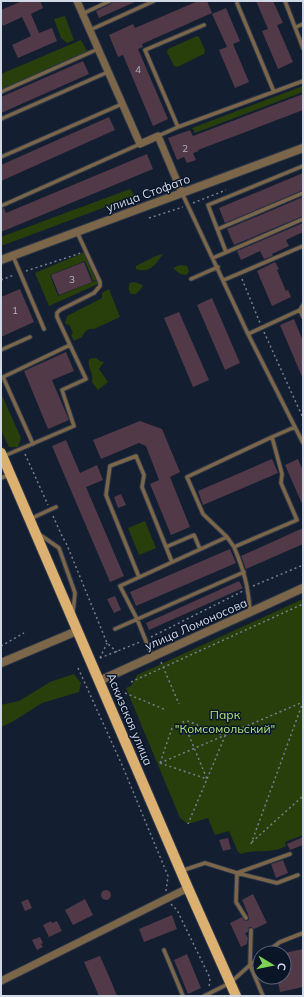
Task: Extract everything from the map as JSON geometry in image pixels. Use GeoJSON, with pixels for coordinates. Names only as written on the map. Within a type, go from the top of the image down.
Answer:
{"type":"FeatureCollection","features":[{"type":"Feature","properties":{"kind":"main road","name":"Аскизская улица"},"geometry":{"type":"LineString","coordinates":[[2,455],[6,476],[30,519],[77,631],[236,996]]}},
{"type":"Feature","properties":{"kind":"street"},"geometry":{"type":"LineString","coordinates":[[77,1],[140,144],[158,136],[182,193]]}},
{"type":"Feature","properties":{"kind":"street","name":"улица Стофато"},"geometry":{"type":"LineString","coordinates":[[1,260],[303,148]]}},
{"type":"Feature","properties":{"kind":"street","name":"улица Ломоносова"},"geometry":{"type":"LineString","coordinates":[[99,681],[303,588]]}},
{"type":"Feature","properties":{"kind":"street"},"geometry":{"type":"LineString","coordinates":[[1,663],[77,631]]}},
{"type":"Feature","properties":{"kind":"street"},"geometry":{"type":"LineString","coordinates":[[1,981],[188,888]]}},
{"type":"Feature","properties":{"kind":"lane"},"geometry":{"type":"LineString","coordinates":[[82,14],[110,1]]}},
{"type":"Feature","properties":{"kind":"lane"},"geometry":{"type":"LineString","coordinates":[[90,30],[154,1]]}},
{"type":"Feature","properties":{"kind":"lane"},"geometry":{"type":"LineString","coordinates":[[285,1],[303,48]]}},
{"type":"Feature","properties":{"kind":"lane"},"geometry":{"type":"LineString","coordinates":[[237,3],[274,92]]}},
{"type":"Feature","properties":{"kind":"lane"},"geometry":{"type":"LineString","coordinates":[[296,27],[303,24]]}},
{"type":"Feature","properties":{"kind":"lane"},"geometry":{"type":"LineString","coordinates":[[178,127],[145,50],[204,25]]}},
{"type":"Feature","properties":{"kind":"lane"},"geometry":{"type":"LineString","coordinates":[[1,92],[98,49]]}},
{"type":"Feature","properties":{"kind":"lane"},"geometry":{"type":"LineString","coordinates":[[1,119],[108,72]]}},
{"type":"Feature","properties":{"kind":"lane"},"geometry":{"type":"LineString","coordinates":[[158,136],[178,127],[303,81]]}},
{"type":"Feature","properties":{"kind":"lane"},"geometry":{"type":"LineString","coordinates":[[1,157],[122,104]]}},
{"type":"Feature","properties":{"kind":"lane"},"geometry":{"type":"LineString","coordinates":[[1,206],[140,144]]}},
{"type":"Feature","properties":{"kind":"lane"},"geometry":{"type":"LineString","coordinates":[[226,252],[208,205],[303,166]]}},
{"type":"Feature","properties":{"kind":"lane"},"geometry":{"type":"LineString","coordinates":[[182,193],[218,267],[248,334],[303,444]]}},
{"type":"Feature","properties":{"kind":"lane"},"geometry":{"type":"LineString","coordinates":[[218,229],[303,193]]}},
{"type":"Feature","properties":{"kind":"lane"},"geometry":{"type":"LineString","coordinates":[[213,258],[303,219]]}},
{"type":"Feature","properties":{"kind":"lane"},"geometry":{"type":"LineString","coordinates":[[2,455],[33,444],[74,426],[62,390],[86,379],[57,317],[57,313],[60,310],[94,293],[100,286],[100,282],[77,232]]}},
{"type":"Feature","properties":{"kind":"lane"},"geometry":{"type":"LineString","coordinates":[[224,280],[303,248]]}},
{"type":"Feature","properties":{"kind":"lane"},"geometry":{"type":"LineString","coordinates":[[13,256],[44,328]]}},
{"type":"Feature","properties":{"kind":"lane"},"geometry":{"type":"LineString","coordinates":[[191,279],[218,267]]}},
{"type":"Feature","properties":{"kind":"lane"},"geometry":{"type":"LineString","coordinates":[[248,334],[300,310],[303,305]]}},
{"type":"Feature","properties":{"kind":"lane"},"geometry":{"type":"LineString","coordinates":[[300,310],[303,317]]}},
{"type":"Feature","properties":{"kind":"lane"},"geometry":{"type":"LineString","coordinates":[[1,350],[30,337]]}},
{"type":"Feature","properties":{"kind":"lane"},"geometry":{"type":"LineString","coordinates":[[33,444],[2,378],[70,344]]}},
{"type":"Feature","properties":{"kind":"lane"},"geometry":{"type":"LineString","coordinates":[[250,613],[248,588],[244,572],[234,547],[227,537],[203,514],[187,477],[272,437],[295,428]]}},
{"type":"Feature","properties":{"kind":"lane"},"geometry":{"type":"LineString","coordinates":[[234,547],[297,520],[281,483],[282,474],[272,437]]}},
{"type":"Feature","properties":{"kind":"lane"},"geometry":{"type":"LineString","coordinates":[[139,577],[106,495],[110,466],[136,456],[144,475],[142,487],[172,562]]}},
{"type":"Feature","properties":{"kind":"lane"},"geometry":{"type":"LineString","coordinates":[[30,519],[56,507]]}},
{"type":"Feature","properties":{"kind":"lane"},"geometry":{"type":"LineString","coordinates":[[34,530],[59,548],[76,593],[72,619]]}},
{"type":"Feature","properties":{"kind":"lane"},"geometry":{"type":"LineString","coordinates":[[166,547],[194,535],[200,549]]}},
{"type":"Feature","properties":{"kind":"lane"},"geometry":{"type":"LineString","coordinates":[[155,656],[145,640],[120,586],[227,537]]}},
{"type":"Feature","properties":{"kind":"lane"},"geometry":{"type":"LineString","coordinates":[[115,629],[244,572]]}},
{"type":"Feature","properties":{"kind":"lane"},"geometry":{"type":"LineString","coordinates":[[237,873],[290,854]]}},
{"type":"Feature","properties":{"kind":"lane"},"geometry":{"type":"LineString","coordinates":[[181,871],[205,864],[277,883],[298,875]]}},
{"type":"Feature","properties":{"kind":"lane"},"geometry":{"type":"LineString","coordinates":[[237,873],[236,902],[246,918]]}},
{"type":"Feature","properties":{"kind":"lane"},"geometry":{"type":"LineString","coordinates":[[251,930],[250,965],[263,996]]}},
{"type":"Feature","properties":{"kind":"lane"},"geometry":{"type":"LineString","coordinates":[[276,945],[303,933]]}},
{"type":"Feature","properties":{"kind":"lane"},"geometry":{"type":"LineString","coordinates":[[164,950],[183,996]]}},
{"type":"Feature","properties":{"kind":"lane"},"geometry":{"type":"LineString","coordinates":[[204,996],[230,983],[250,965]]}},
{"type":"Feature","properties":{"kind":"path"},"geometry":{"type":"LineString","coordinates":[[149,218],[233,188]]}},
{"type":"Feature","properties":{"kind":"path"},"geometry":{"type":"LineString","coordinates":[[1,280],[86,251]]}},
{"type":"Feature","properties":{"kind":"path"},"geometry":{"type":"LineString","coordinates":[[240,274],[303,418]]}},
{"type":"Feature","properties":{"kind":"path"},"geometry":{"type":"LineString","coordinates":[[22,448],[67,545],[107,642],[117,652]]}},
{"type":"Feature","properties":{"kind":"path"},"geometry":{"type":"LineString","coordinates":[[107,642],[100,658],[145,640],[248,588],[303,565]]}},
{"type":"Feature","properties":{"kind":"path"},"geometry":{"type":"LineString","coordinates":[[131,682],[303,604]]}},
{"type":"Feature","properties":{"kind":"path"},"geometry":{"type":"LineString","coordinates":[[1,646],[24,633]]}},
{"type":"Feature","properties":{"kind":"path"},"geometry":{"type":"LineString","coordinates":[[155,656],[163,668],[179,704]]}},
{"type":"Feature","properties":{"kind":"path"},"geometry":{"type":"LineString","coordinates":[[78,668],[122,765],[168,876],[166,893]]}},
{"type":"Feature","properties":{"kind":"path"},"geometry":{"type":"LineString","coordinates":[[125,692],[166,710]]}},
{"type":"Feature","properties":{"kind":"path"},"geometry":{"type":"LineString","coordinates":[[160,763],[303,702]]}},
{"type":"Feature","properties":{"kind":"path"},"geometry":{"type":"LineString","coordinates":[[303,702],[251,844],[303,796]]}},
{"type":"Feature","properties":{"kind":"path"},"geometry":{"type":"LineString","coordinates":[[207,780],[184,721],[225,736]]}},
{"type":"Feature","properties":{"kind":"path"},"geometry":{"type":"LineString","coordinates":[[160,763],[173,725]]}},
{"type":"Feature","properties":{"kind":"path"},"geometry":{"type":"LineString","coordinates":[[188,824],[225,736]]}},
{"type":"Feature","properties":{"kind":"path"},"geometry":{"type":"LineString","coordinates":[[160,763],[207,780]]}},
{"type":"Feature","properties":{"kind":"path"},"geometry":{"type":"LineString","coordinates":[[171,904],[177,910],[210,978],[209,988]]}},
{"type":"Feature","properties":{"kind":"green space"},"geometry":{"type":"Polygon","coordinates":[[[65,16],[74,40],[67,43],[61,38],[54,19],[65,16]]]}},
{"type":"Feature","properties":{"kind":"green space"},"geometry":{"type":"Polygon","coordinates":[[[197,36],[199,37],[205,50],[204,54],[177,67],[174,66],[167,52],[168,49],[197,36]]]}},
{"type":"Feature","properties":{"kind":"green space"},"geometry":{"type":"Polygon","coordinates":[[[81,40],[88,53],[1,93],[1,74],[81,40]]]}},
{"type":"Feature","properties":{"kind":"green space"},"geometry":{"type":"Polygon","coordinates":[[[303,86],[303,92],[195,133],[192,128],[303,86]]]}},
{"type":"Feature","properties":{"kind":"green space"},"geometry":{"type":"Polygon","coordinates":[[[130,189],[135,196],[1,246],[1,237],[130,189]]]}},
{"type":"Feature","properties":{"kind":"green space"},"geometry":{"type":"Polygon","coordinates":[[[85,252],[96,280],[93,281],[85,261],[50,275],[58,296],[97,280],[98,284],[49,306],[35,273],[85,252]]]}},
{"type":"Feature","properties":{"kind":"green space"},"geometry":{"type":"Polygon","coordinates":[[[163,254],[149,269],[136,269],[136,266],[163,254]]]}},
{"type":"Feature","properties":{"kind":"green space"},"geometry":{"type":"Polygon","coordinates":[[[180,265],[187,266],[189,272],[186,275],[180,274],[173,268],[180,265]]]}},
{"type":"Feature","properties":{"kind":"green space"},"geometry":{"type":"Polygon","coordinates":[[[134,282],[143,285],[136,294],[131,294],[129,286],[130,283],[134,282]]]}},
{"type":"Feature","properties":{"kind":"green space"},"geometry":{"type":"Polygon","coordinates":[[[109,289],[120,317],[94,329],[89,329],[82,337],[74,341],[71,335],[73,333],[69,324],[67,325],[65,323],[67,316],[102,298],[102,293],[109,289]]]}},
{"type":"Feature","properties":{"kind":"green space"},"geometry":{"type":"Polygon","coordinates":[[[96,358],[104,362],[99,369],[108,382],[98,390],[92,382],[92,375],[89,365],[89,359],[96,358]]]}},
{"type":"Feature","properties":{"kind":"green space"},"geometry":{"type":"Polygon","coordinates":[[[1,393],[21,438],[18,447],[9,447],[1,430],[1,393]]]}},
{"type":"Feature","properties":{"kind":"green space"},"geometry":{"type":"Polygon","coordinates":[[[145,521],[156,548],[139,555],[128,528],[145,521]]]}},
{"type":"Feature","properties":{"kind":"green space","name":"Парк \"Комсомольский\""},"geometry":{"type":"Polygon","coordinates":[[[303,599],[303,835],[285,842],[286,846],[280,849],[252,851],[241,854],[238,852],[229,831],[215,835],[208,818],[188,824],[180,818],[126,688],[131,686],[137,675],[303,599]]]}},
{"type":"Feature","properties":{"kind":"green space"},"geometry":{"type":"Polygon","coordinates":[[[74,674],[81,683],[79,692],[42,703],[12,722],[1,727],[1,705],[19,701],[50,682],[74,674]]]}},
{"type":"Feature","properties":{"kind":"building"},"geometry":{"type":"Polygon","coordinates":[[[22,1],[40,1],[43,8],[31,14],[39,33],[52,28],[57,41],[18,58],[12,45],[31,36],[22,17],[3,26],[1,22],[1,10],[22,1]]]}},
{"type":"Feature","properties":{"kind":"building"},"geometry":{"type":"Polygon","coordinates":[[[113,1],[137,1],[99,18],[96,11],[111,4],[113,1]]]}},
{"type":"Feature","properties":{"kind":"building"},"geometry":{"type":"Polygon","coordinates":[[[198,1],[207,1],[212,13],[142,44],[143,47],[138,49],[168,119],[153,126],[123,55],[118,57],[109,35],[133,24],[135,28],[198,1]]]}},
{"type":"Feature","properties":{"kind":"building"},"geometry":{"type":"Polygon","coordinates":[[[256,1],[273,1],[283,23],[277,25],[293,62],[278,69],[262,31],[268,29],[256,1]]]}},
{"type":"Feature","properties":{"kind":"building"},"geometry":{"type":"Polygon","coordinates":[[[226,8],[240,41],[233,44],[249,82],[235,88],[219,50],[227,47],[212,14],[226,8]]]}},
{"type":"Feature","properties":{"kind":"building"},"geometry":{"type":"Polygon","coordinates":[[[83,61],[89,74],[1,113],[1,97],[83,61]]]}},
{"type":"Feature","properties":{"kind":"building"},"geometry":{"type":"Polygon","coordinates":[[[303,94],[303,110],[198,150],[199,151],[193,153],[196,160],[187,163],[184,157],[177,160],[168,138],[190,130],[193,136],[303,94]]]}},
{"type":"Feature","properties":{"kind":"building"},"geometry":{"type":"Polygon","coordinates":[[[109,117],[115,130],[1,181],[1,165],[109,117]]]}},
{"type":"Feature","properties":{"kind":"building"},"geometry":{"type":"Polygon","coordinates":[[[147,154],[153,169],[1,232],[1,209],[4,208],[6,213],[147,154]]]}},
{"type":"Feature","properties":{"kind":"building"},"geometry":{"type":"Polygon","coordinates":[[[303,173],[303,190],[225,223],[219,208],[303,173]]]}},
{"type":"Feature","properties":{"kind":"building"},"geometry":{"type":"Polygon","coordinates":[[[303,197],[303,216],[234,245],[227,229],[303,197]]]}},
{"type":"Feature","properties":{"kind":"building"},"geometry":{"type":"Polygon","coordinates":[[[303,223],[303,232],[286,240],[289,246],[272,254],[273,256],[264,259],[260,251],[241,260],[237,251],[303,223]]]}},
{"type":"Feature","properties":{"kind":"building"},"geometry":{"type":"Polygon","coordinates":[[[84,262],[92,282],[59,295],[51,275],[84,262]]]}},
{"type":"Feature","properties":{"kind":"building"},"geometry":{"type":"Polygon","coordinates":[[[275,262],[279,269],[277,270],[286,291],[288,290],[291,297],[272,306],[257,271],[275,262]]]}},
{"type":"Feature","properties":{"kind":"building"},"geometry":{"type":"Polygon","coordinates":[[[20,289],[34,322],[1,337],[1,297],[20,289]]]}},
{"type":"Feature","properties":{"kind":"building"},"geometry":{"type":"Polygon","coordinates":[[[212,298],[240,363],[225,370],[197,305],[212,298]]]}},
{"type":"Feature","properties":{"kind":"building"},"geometry":{"type":"Polygon","coordinates":[[[179,312],[209,380],[193,387],[164,318],[179,312]]]}},
{"type":"Feature","properties":{"kind":"building"},"geometry":{"type":"Polygon","coordinates":[[[294,319],[303,341],[303,379],[280,325],[294,319]]]}},
{"type":"Feature","properties":{"kind":"building"},"geometry":{"type":"Polygon","coordinates":[[[66,352],[74,371],[52,380],[69,420],[48,429],[24,371],[66,352]]]}},
{"type":"Feature","properties":{"kind":"building"},"geometry":{"type":"Polygon","coordinates":[[[140,421],[162,429],[180,472],[170,477],[190,527],[171,535],[150,484],[159,480],[146,446],[139,443],[101,459],[93,440],[140,421]]]}},
{"type":"Feature","properties":{"kind":"building"},"geometry":{"type":"Polygon","coordinates":[[[66,440],[80,473],[97,465],[103,480],[86,487],[124,576],[110,582],[52,446],[66,440]]]}},
{"type":"Feature","properties":{"kind":"building"},"geometry":{"type":"Polygon","coordinates":[[[272,459],[278,473],[203,505],[198,491],[272,459]]]}},
{"type":"Feature","properties":{"kind":"building"},"geometry":{"type":"Polygon","coordinates":[[[298,459],[303,471],[303,506],[285,465],[298,459]]]}},
{"type":"Feature","properties":{"kind":"building"},"geometry":{"type":"Polygon","coordinates":[[[121,494],[126,505],[118,508],[114,497],[121,494]]]}},
{"type":"Feature","properties":{"kind":"building"},"geometry":{"type":"Polygon","coordinates":[[[303,528],[303,544],[246,569],[241,556],[303,528]]]}},
{"type":"Feature","properties":{"kind":"building"},"geometry":{"type":"Polygon","coordinates":[[[230,549],[236,563],[136,606],[130,592],[230,549]]]}},
{"type":"Feature","properties":{"kind":"building"},"geometry":{"type":"Polygon","coordinates":[[[239,581],[243,588],[149,630],[146,623],[239,581]]]}},
{"type":"Feature","properties":{"kind":"building"},"geometry":{"type":"Polygon","coordinates":[[[115,596],[121,610],[114,613],[107,599],[115,596]]]}},
{"type":"Feature","properties":{"kind":"building"},"geometry":{"type":"Polygon","coordinates":[[[303,837],[303,845],[290,850],[287,844],[303,837]]]}},
{"type":"Feature","properties":{"kind":"building"},"geometry":{"type":"Polygon","coordinates":[[[228,838],[231,849],[223,851],[219,840],[228,838]]]}},
{"type":"Feature","properties":{"kind":"building"},"geometry":{"type":"Polygon","coordinates":[[[283,860],[288,873],[276,878],[271,864],[283,860]]]}},
{"type":"Feature","properties":{"kind":"building"},"geometry":{"type":"Polygon","coordinates":[[[104,890],[108,890],[110,891],[110,899],[104,900],[101,897],[101,893],[104,890]]]}},
{"type":"Feature","properties":{"kind":"building"},"geometry":{"type":"Polygon","coordinates":[[[253,894],[267,923],[254,929],[249,927],[248,932],[245,933],[248,938],[247,944],[241,947],[230,923],[242,917],[245,921],[249,920],[242,900],[253,894]]]}},
{"type":"Feature","properties":{"kind":"building"},"geometry":{"type":"Polygon","coordinates":[[[28,899],[32,908],[25,911],[21,902],[28,899]]]}},
{"type":"Feature","properties":{"kind":"building"},"geometry":{"type":"Polygon","coordinates":[[[85,899],[93,915],[73,925],[65,910],[85,899]]]}},
{"type":"Feature","properties":{"kind":"building"},"geometry":{"type":"Polygon","coordinates":[[[172,915],[177,929],[144,942],[139,929],[172,915]]]}},
{"type":"Feature","properties":{"kind":"building"},"geometry":{"type":"Polygon","coordinates":[[[51,921],[52,923],[57,921],[62,931],[49,937],[43,925],[51,921]]]}},
{"type":"Feature","properties":{"kind":"building"},"geometry":{"type":"Polygon","coordinates":[[[40,937],[43,947],[37,950],[32,940],[40,937]]]}},
{"type":"Feature","properties":{"kind":"building"},"geometry":{"type":"Polygon","coordinates":[[[303,949],[303,987],[280,992],[279,985],[292,985],[292,951],[303,949]]]}},
{"type":"Feature","properties":{"kind":"building"},"geometry":{"type":"Polygon","coordinates":[[[187,954],[201,988],[188,994],[174,960],[187,954]]]}},
{"type":"Feature","properties":{"kind":"building"},"geometry":{"type":"Polygon","coordinates":[[[100,956],[117,996],[99,996],[84,962],[100,956]]]}}]}
